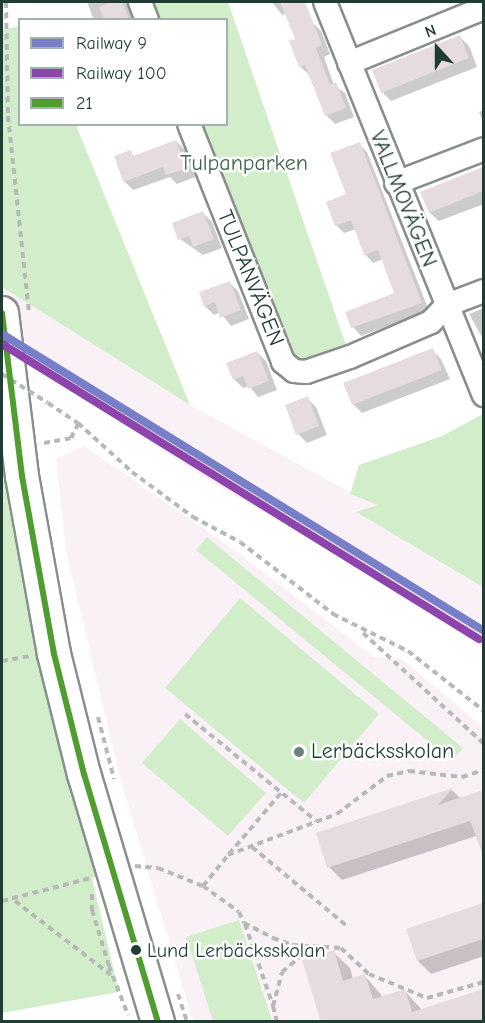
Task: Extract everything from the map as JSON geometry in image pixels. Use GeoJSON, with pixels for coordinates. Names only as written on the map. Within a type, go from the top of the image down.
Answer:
{"type":"FeatureCollection","features":[{"type":"Feature","properties":{"kind":"main road"},"geometry":{"type":"LineString","coordinates":[[15,313],[22,476],[54,654],[128,864],[158,1022]]}},
{"type":"Feature","properties":{"kind":"street"},"geometry":{"type":"LineString","coordinates":[[140,2],[146,18]]}},
{"type":"Feature","properties":{"kind":"street","name":"VALLMOVÄGEN"},"geometry":{"type":"LineString","coordinates":[[326,2],[396,183],[483,395]]}},
{"type":"Feature","properties":{"kind":"street"},"geometry":{"type":"LineString","coordinates":[[349,63],[483,8]]}},
{"type":"Feature","properties":{"kind":"street","name":"TULPANVÄGEN"},"geometry":{"type":"LineString","coordinates":[[190,126],[283,362],[294,370],[306,372],[383,343],[431,322],[447,305]]}},
{"type":"Feature","properties":{"kind":"street"},"geometry":{"type":"LineString","coordinates":[[396,183],[483,149]]}},
{"type":"Feature","properties":{"kind":"street"},"geometry":{"type":"LineString","coordinates":[[447,305],[483,291]]}},
{"type":"Feature","properties":{"kind":"path"},"geometry":{"type":"LineString","coordinates":[[6,2],[15,313]]}},
{"type":"Feature","properties":{"kind":"path"},"geometry":{"type":"LineString","coordinates":[[2,374],[78,423],[132,472],[185,511],[240,542],[333,615],[361,631],[408,651],[483,711]]}},
{"type":"Feature","properties":{"kind":"path"},"geometry":{"type":"LineString","coordinates":[[37,384],[40,408]]}},
{"type":"Feature","properties":{"kind":"path"},"geometry":{"type":"LineString","coordinates":[[44,443],[71,438],[78,423]]}},
{"type":"Feature","properties":{"kind":"path"},"geometry":{"type":"LineString","coordinates":[[43,431],[45,454]]}},
{"type":"Feature","properties":{"kind":"path"},"geometry":{"type":"LineString","coordinates":[[361,631],[483,744]]}},
{"type":"Feature","properties":{"kind":"path"},"geometry":{"type":"LineString","coordinates":[[2,661],[34,655]]}},
{"type":"Feature","properties":{"kind":"path"},"geometry":{"type":"LineString","coordinates":[[97,712],[116,786]]}},
{"type":"Feature","properties":{"kind":"path"},"geometry":{"type":"LineString","coordinates":[[185,714],[316,821]]}},
{"type":"Feature","properties":{"kind":"path"},"geometry":{"type":"LineString","coordinates":[[228,855],[347,808],[392,774],[417,771],[462,777],[483,770]]}},
{"type":"Feature","properties":{"kind":"path"},"geometry":{"type":"LineString","coordinates":[[203,886],[281,792]]}},
{"type":"Feature","properties":{"kind":"path"},"geometry":{"type":"LineString","coordinates":[[251,846],[348,927]]}},
{"type":"Feature","properties":{"kind":"path"},"geometry":{"type":"LineString","coordinates":[[2,901],[15,900],[128,864],[158,868],[203,886],[239,912],[277,1022]]}},
{"type":"Feature","properties":{"kind":"path"},"geometry":{"type":"LineString","coordinates":[[15,900],[113,976],[130,1022]]}},
{"type":"Feature","properties":{"kind":"path"},"geometry":{"type":"LineString","coordinates":[[244,923],[292,945],[342,948],[369,974],[427,998],[483,982]]}},
{"type":"Feature","properties":{"kind":"path"},"geometry":{"type":"LineString","coordinates":[[273,1006],[282,972],[313,946]]}},
{"type":"Feature","properties":{"kind":"shaded area"},"geometry":{"type":"Polygon","coordinates":[[[2,287],[190,405],[346,490],[403,508],[483,555],[483,648],[311,539],[218,486],[2,346],[2,287]]]}},
{"type":"Feature","properties":{"kind":"shaded area","name":"Lerbäcksskolan"},"geometry":{"type":"Polygon","coordinates":[[[84,446],[236,551],[374,657],[402,659],[483,727],[483,1021],[193,1021],[120,778],[66,551],[56,459],[84,446]]]}},
{"type":"Feature","properties":{"kind":"green space","name":"Tulpanparken"},"geometry":{"type":"Polygon","coordinates":[[[140,2],[228,2],[350,357],[294,371],[189,126],[228,126],[228,18],[147,18],[140,2]]]}},
{"type":"Feature","properties":{"kind":"green space"},"geometry":{"type":"Polygon","coordinates":[[[18,26],[18,126],[76,126],[190,405],[2,287],[2,30],[18,26]]]}},
{"type":"Feature","properties":{"kind":"green space"},"geometry":{"type":"Polygon","coordinates":[[[2,346],[112,872],[92,878],[119,992],[2,1013],[2,346]]]}},
{"type":"Feature","properties":{"kind":"green space"},"geometry":{"type":"Polygon","coordinates":[[[483,414],[483,587],[356,512],[378,505],[350,494],[359,465],[442,436],[483,414]]]}},
{"type":"Feature","properties":{"kind":"green space"},"geometry":{"type":"Polygon","coordinates":[[[207,537],[463,748],[452,761],[196,550],[207,537]]]}},
{"type":"Feature","properties":{"kind":"green space"},"geometry":{"type":"Polygon","coordinates":[[[240,598],[379,714],[304,803],[165,688],[240,598]]]}},
{"type":"Feature","properties":{"kind":"green space"},"geometry":{"type":"Polygon","coordinates":[[[180,719],[266,793],[228,836],[142,763],[180,719]]]}},
{"type":"Feature","properties":{"kind":"green space"},"geometry":{"type":"Polygon","coordinates":[[[239,920],[272,1021],[213,1021],[186,937],[239,920]]]}},
{"type":"Feature","properties":{"kind":"building"},"geometry":{"type":"Polygon","coordinates":[[[112,2],[122,2],[128,18],[103,18],[99,7],[112,2]]]}},
{"type":"Feature","properties":{"kind":"building"},"geometry":{"type":"Polygon","coordinates":[[[280,2],[305,2],[322,45],[316,48],[330,85],[336,82],[346,108],[325,116],[305,65],[299,67],[289,41],[295,39],[280,2]]]}},
{"type":"Feature","properties":{"kind":"building"},"geometry":{"type":"Polygon","coordinates":[[[460,35],[469,58],[381,93],[372,70],[460,35]]]}},
{"type":"Feature","properties":{"kind":"building"},"geometry":{"type":"Polygon","coordinates":[[[176,140],[187,168],[166,175],[163,167],[123,182],[114,156],[131,150],[133,156],[176,140]]]}},
{"type":"Feature","properties":{"kind":"building"},"geometry":{"type":"Polygon","coordinates":[[[360,142],[422,303],[351,328],[345,312],[394,293],[378,250],[364,255],[351,220],[335,226],[326,202],[346,194],[330,153],[360,142]]]}},
{"type":"Feature","properties":{"kind":"building"},"geometry":{"type":"Polygon","coordinates":[[[483,167],[483,191],[429,213],[420,192],[483,167]]]}},
{"type":"Feature","properties":{"kind":"building"},"geometry":{"type":"Polygon","coordinates":[[[203,211],[214,239],[193,247],[189,236],[178,240],[172,223],[203,211]]]}},
{"type":"Feature","properties":{"kind":"building"},"geometry":{"type":"Polygon","coordinates":[[[230,281],[241,310],[220,318],[215,302],[204,307],[199,292],[230,281]]]}},
{"type":"Feature","properties":{"kind":"building"},"geometry":{"type":"Polygon","coordinates":[[[433,348],[442,370],[352,405],[343,383],[433,348]]]}},
{"type":"Feature","properties":{"kind":"building"},"geometry":{"type":"Polygon","coordinates":[[[257,351],[269,381],[248,389],[243,376],[233,380],[226,363],[257,351]]]}},
{"type":"Feature","properties":{"kind":"building"},"geometry":{"type":"Polygon","coordinates":[[[308,396],[319,426],[296,435],[285,405],[308,396]]]}},
{"type":"Feature","properties":{"kind":"building"},"geometry":{"type":"Polygon","coordinates":[[[453,788],[438,805],[483,790],[483,853],[470,821],[327,868],[316,833],[453,788]]]}},
{"type":"Feature","properties":{"kind":"building"},"geometry":{"type":"Polygon","coordinates":[[[483,903],[483,939],[417,961],[406,929],[483,903]]]}},
{"type":"Feature","properties":{"kind":"building"},"geometry":{"type":"Polygon","coordinates":[[[334,950],[343,981],[365,974],[373,999],[405,989],[412,1012],[483,989],[483,1022],[321,1022],[302,960],[334,950]]]}},
{"type":"Feature","properties":{"kind":"rail line","name":"9"},"geometry":{"type":"LineString","coordinates":[[2,334],[484,631]]}},
{"type":"Feature","properties":{"kind":"rail line","name":"100"},"geometry":{"type":"LineString","coordinates":[[2,344],[479,639]]}},
{"type":"Feature","properties":{"kind":"transit line","name":"21"},"geometry":{"type":"LineString","coordinates":[[2,313],[22,476],[54,654],[84,774],[158,1022]]}},
{"type":"Feature","properties":{"kind":"place","name":"Lerbäcksskolan"},"geometry":{"type":"Point","coordinates":[299,752]}},
{"type":"Feature","properties":{"kind":"place","name":"Lund Lerbäcksskolan"},"geometry":{"type":"Point","coordinates":[136,950]}}]}
